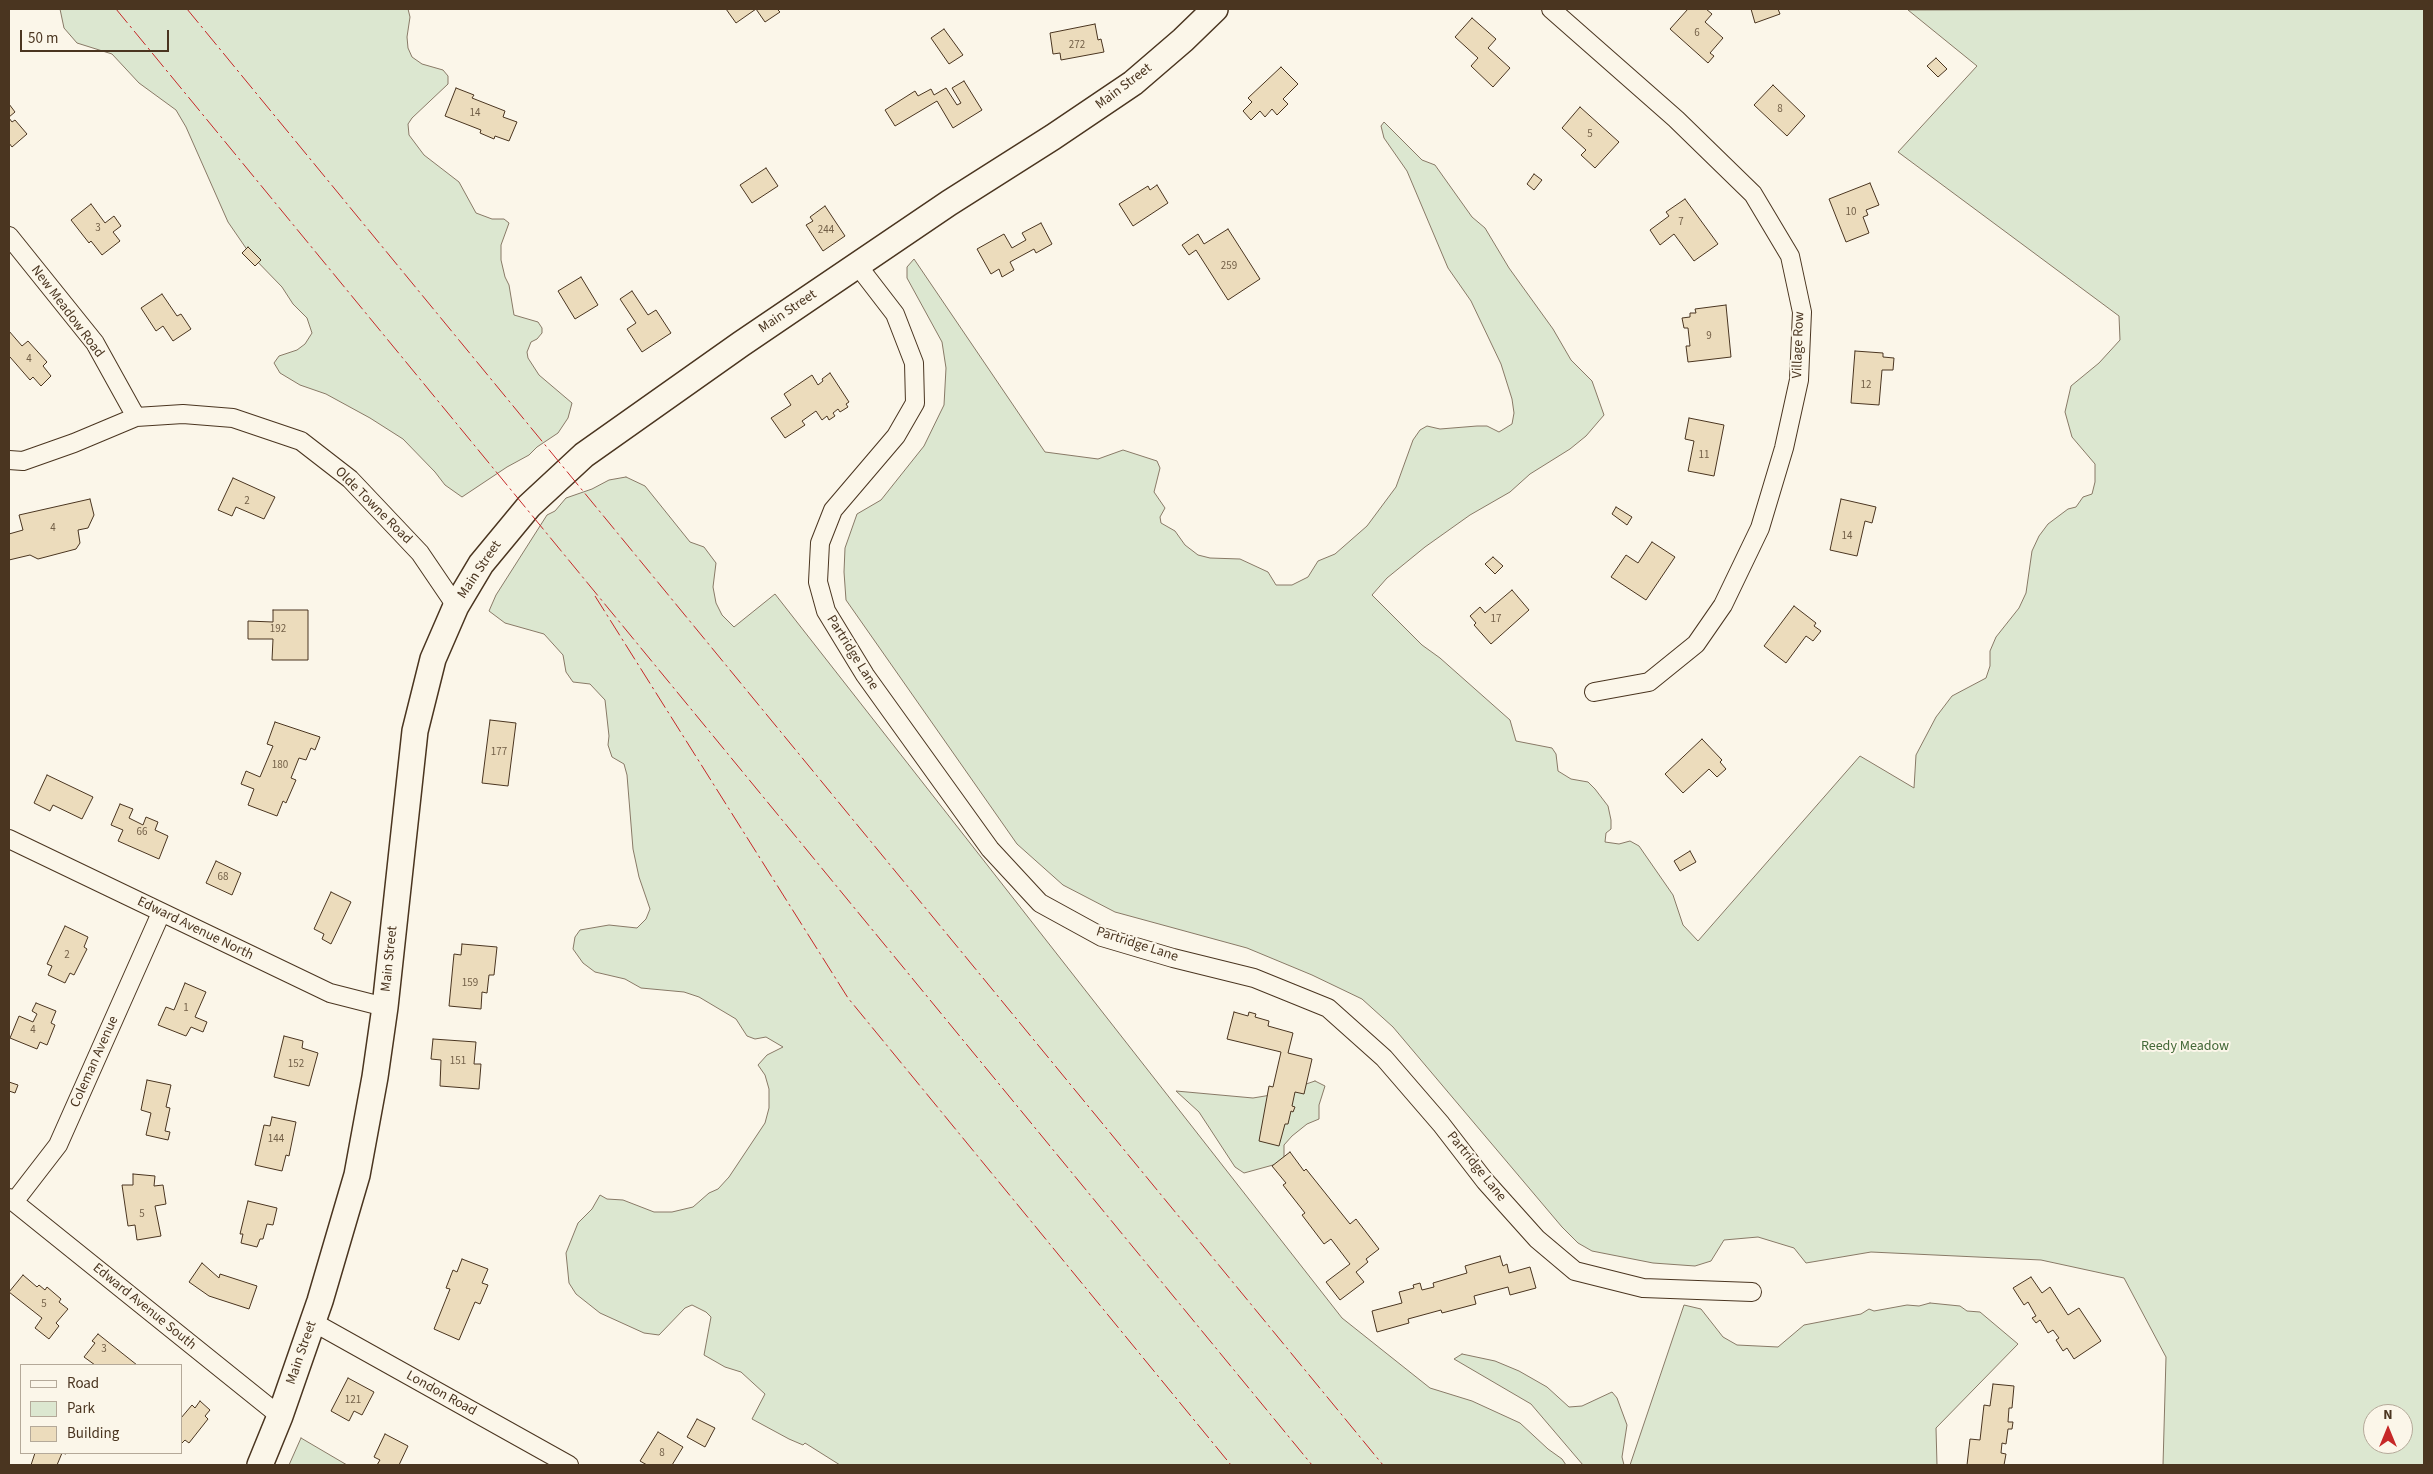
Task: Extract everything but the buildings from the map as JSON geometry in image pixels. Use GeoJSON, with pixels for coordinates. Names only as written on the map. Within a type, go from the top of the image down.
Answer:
{"type":"FeatureCollection","features":[{"type":"Feature","properties":{"kind":"street","name":"Main Street"},"geometry":{"type":"LineString","coordinates":[[260,1465],[280,1416],[313,1322],[357,1176],[376,1077],[415,731],[434,659],[456,606],[481,564],[529,506],[584,455],[666,395],[1133,83],[1215,9]]}},
{"type":"Feature","properties":{"kind":"street","name":"Village Row"},"geometry":{"type":"LineString","coordinates":[[1551,9],[1676,118],[1753,194],[1790,256],[1802,312],[1799,380],[1784,448],[1760,528],[1723,605],[1696,644],[1649,682],[1594,692]]}},
{"type":"Feature","properties":{"kind":"street","name":"New Meadow Road"},"geometry":{"type":"LineString","coordinates":[[9,236],[95,343],[136,417]]}},
{"type":"Feature","properties":{"kind":"street","name":"Partridge Lane"},"geometry":{"type":"LineString","coordinates":[[858,266],[895,314],[914,363],[915,403],[896,436],[834,510],[820,543],[818,582],[826,611],[865,676],[990,849],[1040,903],[1102,937],[1173,958],[1254,978],[1328,1008],[1384,1058],[1442,1124],[1485,1181],[1537,1239],[1574,1271],[1643,1288],[1752,1292]]}},
{"type":"Feature","properties":{"kind":"street","name":"Olde Towne Road"},"geometry":{"type":"LineString","coordinates":[[9,460],[23,461],[74,443],[136,417],[183,414],[234,418],[301,441],[350,479],[420,553],[456,606]]}},
{"type":"Feature","properties":{"kind":"street","name":"Edward Avenue North"},"geometry":{"type":"LineString","coordinates":[[9,839],[330,993],[385,1007]]}},
{"type":"Feature","properties":{"kind":"street","name":"Coleman Avenue"},"geometry":{"type":"LineString","coordinates":[[12,1200],[58,1145],[161,913]]}},
{"type":"Feature","properties":{"kind":"street","name":"Edward Avenue South"},"geometry":{"type":"LineString","coordinates":[[12,1200],[166,1327],[280,1416]]}},
{"type":"Feature","properties":{"kind":"street","name":"London Road"},"geometry":{"type":"LineString","coordinates":[[313,1322],[569,1465]]}},
{"type":"Feature","properties":{"kind":"green space"},"geometry":{"type":"Polygon","coordinates":[[[60,9],[408,9],[410,17],[407,37],[408,48],[412,57],[422,64],[443,70],[448,76],[448,84],[408,124],[409,135],[424,155],[459,182],[476,213],[492,219],[504,219],[509,223],[501,245],[501,260],[509,285],[514,315],[538,322],[542,328],[542,333],[531,342],[527,352],[528,358],[539,375],[572,403],[568,418],[558,433],[537,447],[529,455],[507,467],[462,497],[445,485],[403,439],[326,394],[300,385],[280,373],[274,363],[279,356],[297,350],[305,344],[312,333],[307,318],[293,304],[282,287],[250,254],[228,222],[186,127],[176,110],[139,83],[112,54],[77,43],[64,28],[60,9]]]}},
{"type":"Feature","properties":{"kind":"green space","name":"Reedy Meadow"},"geometry":{"type":"Polygon","coordinates":[[[2424,9],[2424,1465],[2163,1465],[2166,1357],[2124,1278],[2041,1260],[1871,1252],[1806,1263],[1794,1248],[1758,1237],[1724,1240],[1711,1261],[1695,1266],[1653,1263],[1592,1251],[1578,1243],[1562,1227],[1393,1027],[1362,999],[1312,975],[1247,948],[1115,912],[1063,885],[1017,844],[846,600],[845,548],[857,514],[881,500],[924,446],[944,405],[946,368],[942,342],[907,278],[907,267],[914,259],[1045,452],[1098,459],[1123,450],[1157,461],[1160,468],[1154,492],[1165,508],[1160,517],[1161,523],[1175,531],[1185,545],[1198,555],[1210,558],[1240,559],[1268,572],[1276,585],[1292,585],[1308,577],[1318,561],[1335,554],[1367,526],[1396,487],[1413,440],[1420,430],[1427,426],[1440,429],[1487,426],[1499,432],[1512,424],[1514,413],[1512,399],[1501,364],[1471,301],[1448,268],[1407,171],[1384,138],[1381,126],[1384,122],[1422,160],[1435,165],[1472,217],[1485,228],[1509,268],[1553,329],[1571,360],[1592,381],[1604,415],[1586,436],[1570,449],[1530,474],[1510,492],[1470,515],[1425,547],[1387,578],[1372,595],[1422,645],[1440,658],[1510,720],[1516,741],[1552,748],[1556,754],[1558,771],[1571,779],[1588,782],[1595,789],[1608,806],[1611,820],[1611,829],[1606,833],[1605,842],[1619,844],[1630,841],[1639,846],[1673,895],[1683,925],[1698,941],[1860,756],[1914,788],[1916,755],[1936,717],[1952,696],[1986,678],[1990,666],[1990,651],[1996,637],[2019,608],[2026,593],[2032,551],[2039,536],[2048,524],[2068,509],[2076,507],[2083,497],[2092,494],[2095,482],[2095,464],[2072,437],[2065,412],[2071,386],[2099,363],[2120,340],[2119,316],[1898,152],[1977,66],[1908,10],[2424,9]]]}},
{"type":"Feature","properties":{"kind":"green space"},"geometry":{"type":"Polygon","coordinates":[[[626,477],[645,486],[690,542],[704,547],[716,563],[713,587],[716,603],[722,615],[734,627],[775,594],[1342,1318],[1430,1388],[1472,1401],[1520,1423],[1548,1449],[1562,1459],[1566,1465],[840,1465],[805,1443],[803,1445],[789,1439],[752,1419],[765,1394],[741,1372],[725,1367],[704,1355],[711,1317],[706,1312],[692,1305],[685,1308],[659,1335],[644,1333],[600,1313],[576,1294],[569,1283],[566,1253],[578,1223],[592,1209],[600,1195],[607,1199],[623,1200],[654,1212],[672,1212],[693,1207],[709,1193],[718,1189],[729,1177],[765,1123],[769,1108],[769,1089],[765,1075],[758,1065],[767,1055],[783,1047],[766,1037],[755,1039],[747,1036],[736,1019],[699,997],[684,992],[641,988],[625,979],[595,972],[583,963],[573,949],[575,937],[580,930],[609,925],[637,928],[646,919],[650,909],[639,877],[633,849],[627,775],[624,764],[612,757],[608,745],[609,736],[605,700],[590,684],[573,682],[566,672],[563,655],[544,634],[505,623],[489,611],[496,595],[547,515],[555,511],[566,498],[592,489],[609,480],[626,477]]]}},
{"type":"Feature","properties":{"kind":"green space"},"geometry":{"type":"Polygon","coordinates":[[[1315,1081],[1325,1086],[1319,1105],[1319,1119],[1307,1124],[1284,1145],[1284,1162],[1244,1173],[1235,1167],[1199,1112],[1176,1091],[1253,1098],[1277,1094],[1315,1081]]]}},
{"type":"Feature","properties":{"kind":"green space"},"geometry":{"type":"Polygon","coordinates":[[[1930,1303],[1960,1306],[1967,1311],[1980,1312],[2018,1344],[1936,1428],[1937,1465],[1630,1465],[1684,1305],[1701,1309],[1723,1337],[1737,1345],[1778,1347],[1804,1325],[1861,1314],[1869,1309],[1874,1311],[1930,1303]]]}},
{"type":"Feature","properties":{"kind":"green space"},"geometry":{"type":"Polygon","coordinates":[[[1462,1354],[1495,1361],[1519,1371],[1547,1387],[1569,1407],[1582,1406],[1612,1392],[1617,1398],[1627,1425],[1622,1457],[1624,1465],[1583,1465],[1531,1404],[1454,1359],[1462,1354]]]}},
{"type":"Feature","properties":{"kind":"green space"},"geometry":{"type":"Polygon","coordinates":[[[301,1438],[347,1465],[289,1465],[301,1438]]]}},
{"type":"Feature","properties":{"kind":"power"},"geometry":{"type":"LineString","coordinates":[[116,9],[1312,1465]]}},
{"type":"Feature","properties":{"kind":"power"},"geometry":{"type":"LineString","coordinates":[[187,9],[1383,1465]]}},
{"type":"Feature","properties":{"kind":"power"},"geometry":{"type":"LineString","coordinates":[[595,596],[848,998],[1231,1465]]}}]}
